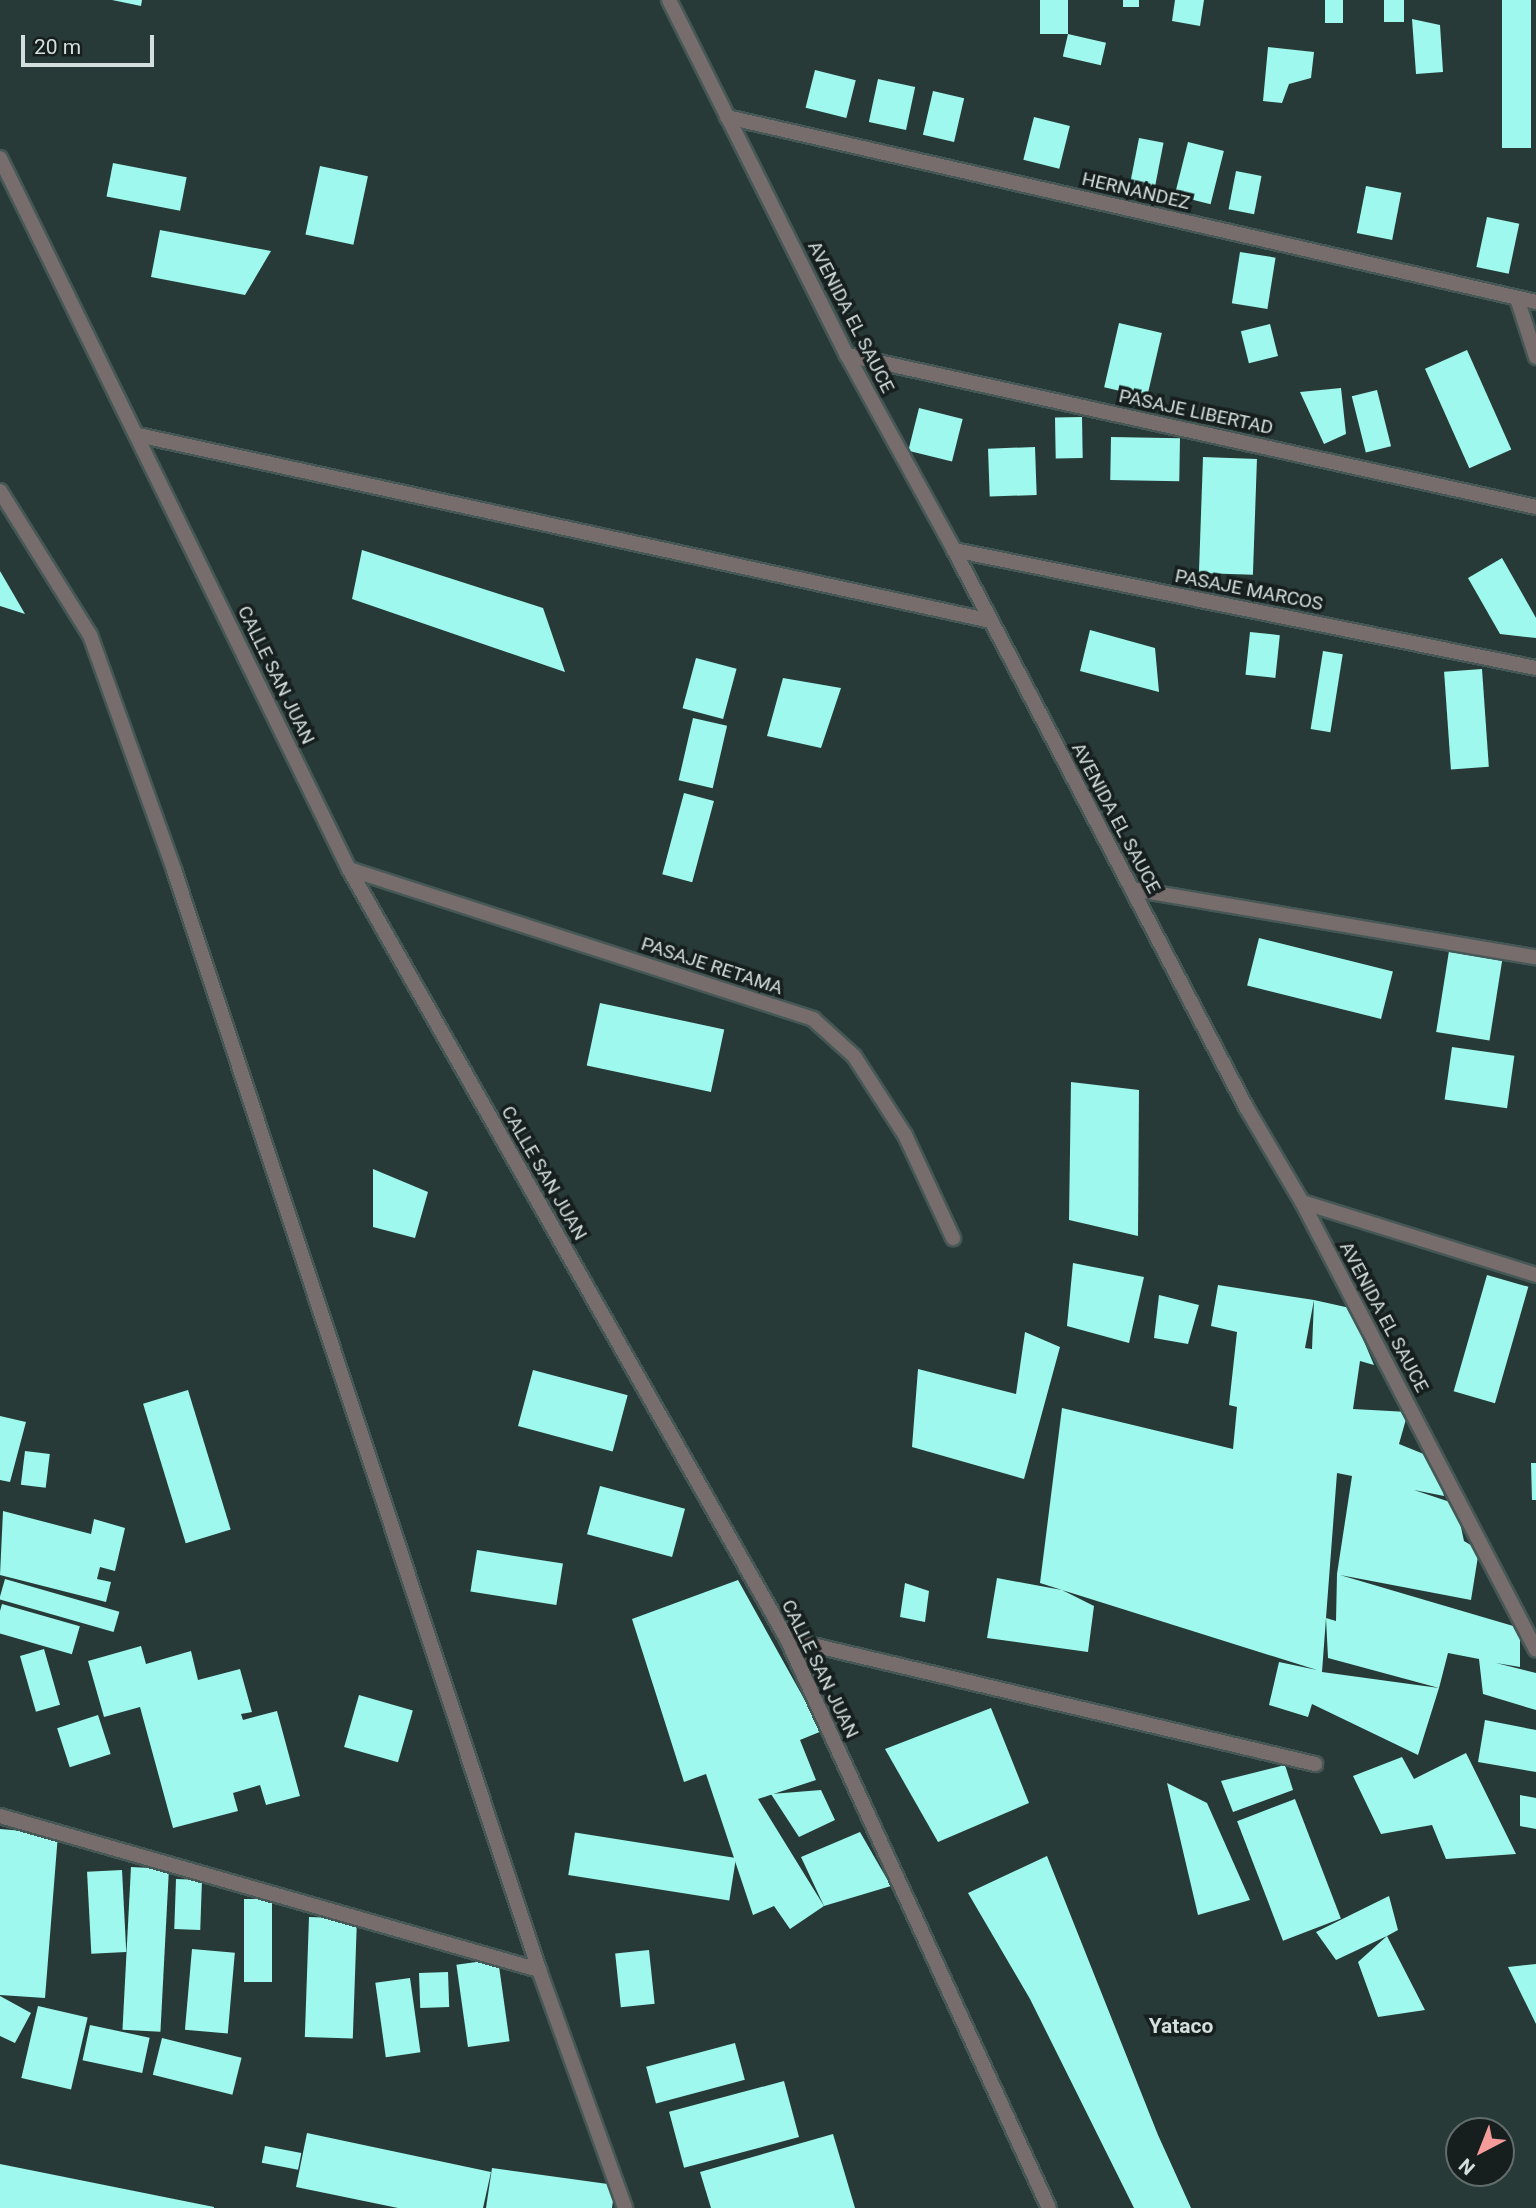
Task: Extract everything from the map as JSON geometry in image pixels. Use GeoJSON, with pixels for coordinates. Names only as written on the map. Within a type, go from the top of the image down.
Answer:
{"type":"FeatureCollection","features":[{"type":"Feature","properties":{"kind":"street","name":"AVENIDA EL SAUCE"},"geometry":{"type":"LineString","coordinates":[[669,0],[847,355],[954,550],[1246,1107],[1302,1202],[1536,1650]]}},
{"type":"Feature","properties":{"kind":"street","name":"HERNANDEZ"},"geometry":{"type":"LineString","coordinates":[[727,117],[1536,302]]}},
{"type":"Feature","properties":{"kind":"street","name":"CALLE SAN JUAN"},"geometry":{"type":"LineString","coordinates":[[0,158],[349,869],[787,1639],[1049,2208]]}},
{"type":"Feature","properties":{"kind":"street"},"geometry":{"type":"LineString","coordinates":[[1517,298],[1536,357]]}},
{"type":"Feature","properties":{"kind":"street","name":"PASAJE LIBERTAD"},"geometry":{"type":"LineString","coordinates":[[847,355],[1536,507]]}},
{"type":"Feature","properties":{"kind":"street"},"geometry":{"type":"LineString","coordinates":[[138,435],[991,621]]}},
{"type":"Feature","properties":{"kind":"street"},"geometry":{"type":"LineString","coordinates":[[0,491],[90,635],[174,870],[539,1970],[625,2208]]}},
{"type":"Feature","properties":{"kind":"street","name":"PASAJE MARCOS"},"geometry":{"type":"LineString","coordinates":[[954,550],[1536,668]]}},
{"type":"Feature","properties":{"kind":"street","name":"PASAJE RETAMA"},"geometry":{"type":"LineString","coordinates":[[349,869],[813,1019],[854,1056],[905,1135],[953,1238]]}},
{"type":"Feature","properties":{"kind":"street"},"geometry":{"type":"LineString","coordinates":[[1132,889],[1536,957]]}},
{"type":"Feature","properties":{"kind":"street"},"geometry":{"type":"LineString","coordinates":[[1302,1202],[1536,1275]]}},
{"type":"Feature","properties":{"kind":"street"},"geometry":{"type":"LineString","coordinates":[[787,1639],[1315,1764]]}},
{"type":"Feature","properties":{"kind":"street"},"geometry":{"type":"LineString","coordinates":[[1,1814],[539,1970]]}},
{"type":"Feature","properties":{"kind":"building"},"geometry":{"type":"Polygon","coordinates":[[[112,0],[142,0],[141,6],[112,0]]]}},
{"type":"Feature","properties":{"kind":"building"},"geometry":{"type":"Polygon","coordinates":[[[1040,0],[1068,0],[1068,34],[1040,34],[1040,0]]]}},
{"type":"Feature","properties":{"kind":"building"},"geometry":{"type":"Polygon","coordinates":[[[1123,0],[1139,0],[1139,7],[1123,7],[1123,0]]]}},
{"type":"Feature","properties":{"kind":"building"},"geometry":{"type":"Polygon","coordinates":[[[1175,0],[1204,0],[1200,26],[1172,21],[1175,0]]]}},
{"type":"Feature","properties":{"kind":"building"},"geometry":{"type":"Polygon","coordinates":[[[1325,0],[1343,0],[1343,23],[1325,23],[1325,0]]]}},
{"type":"Feature","properties":{"kind":"building"},"geometry":{"type":"Polygon","coordinates":[[[1384,0],[1404,0],[1404,22],[1384,22],[1384,0]]]}},
{"type":"Feature","properties":{"kind":"building"},"geometry":{"type":"Polygon","coordinates":[[[1502,0],[1531,0],[1531,148],[1502,148],[1502,0]]]}},
{"type":"Feature","properties":{"kind":"building"},"geometry":{"type":"Polygon","coordinates":[[[1412,19],[1440,25],[1443,72],[1416,74],[1412,19]]]}},
{"type":"Feature","properties":{"kind":"building"},"geometry":{"type":"Polygon","coordinates":[[[1068,34],[1106,43],[1101,65],[1063,56],[1068,34]]]}},
{"type":"Feature","properties":{"kind":"building"},"geometry":{"type":"Polygon","coordinates":[[[1268,47],[1314,52],[1311,78],[1289,84],[1282,103],[1263,101],[1268,47]]]}},
{"type":"Feature","properties":{"kind":"building"},"geometry":{"type":"Polygon","coordinates":[[[815,70],[856,80],[846,118],[806,108],[815,70]]]}},
{"type":"Feature","properties":{"kind":"building"},"geometry":{"type":"Polygon","coordinates":[[[878,79],[915,87],[906,130],[869,122],[878,79]]]}},
{"type":"Feature","properties":{"kind":"building"},"geometry":{"type":"Polygon","coordinates":[[[933,91],[964,98],[954,142],[923,135],[933,91]]]}},
{"type":"Feature","properties":{"kind":"building"},"geometry":{"type":"Polygon","coordinates":[[[1034,117],[1070,126],[1059,169],[1023,160],[1034,117]]]}},
{"type":"Feature","properties":{"kind":"building"},"geometry":{"type":"Polygon","coordinates":[[[1139,138],[1164,143],[1154,190],[1130,185],[1139,138]]]}},
{"type":"Feature","properties":{"kind":"building"},"geometry":{"type":"Polygon","coordinates":[[[1188,142],[1224,151],[1211,204],[1175,195],[1188,142]]]}},
{"type":"Feature","properties":{"kind":"building"},"geometry":{"type":"Polygon","coordinates":[[[113,163],[187,177],[180,211],[107,196],[113,163]]]}},
{"type":"Feature","properties":{"kind":"building"},"geometry":{"type":"Polygon","coordinates":[[[320,166],[368,176],[353,245],[305,234],[320,166]]]}},
{"type":"Feature","properties":{"kind":"building"},"geometry":{"type":"Polygon","coordinates":[[[1236,171],[1262,176],[1254,214],[1229,209],[1236,171]]]}},
{"type":"Feature","properties":{"kind":"building"},"geometry":{"type":"Polygon","coordinates":[[[1366,186],[1401,193],[1392,240],[1357,233],[1366,186]]]}},
{"type":"Feature","properties":{"kind":"building"},"geometry":{"type":"Polygon","coordinates":[[[1487,217],[1519,224],[1509,274],[1476,267],[1487,217]]]}},
{"type":"Feature","properties":{"kind":"building"},"geometry":{"type":"Polygon","coordinates":[[[160,230],[271,251],[245,295],[151,277],[160,230]]]}},
{"type":"Feature","properties":{"kind":"building"},"geometry":{"type":"Polygon","coordinates":[[[1240,252],[1276,258],[1267,309],[1232,303],[1240,252]]]}},
{"type":"Feature","properties":{"kind":"building"},"geometry":{"type":"Polygon","coordinates":[[[1119,323],[1162,333],[1147,397],[1104,387],[1119,323]]]}},
{"type":"Feature","properties":{"kind":"building"},"geometry":{"type":"Polygon","coordinates":[[[1270,324],[1278,356],[1249,363],[1241,331],[1270,324]]]}},
{"type":"Feature","properties":{"kind":"building"},"geometry":{"type":"Polygon","coordinates":[[[1467,350],[1511,450],[1469,468],[1425,369],[1467,350]]]}},
{"type":"Feature","properties":{"kind":"building"},"geometry":{"type":"Polygon","coordinates":[[[1341,388],[1346,434],[1324,444],[1300,392],[1341,388]]]}},
{"type":"Feature","properties":{"kind":"building"},"geometry":{"type":"Polygon","coordinates":[[[1377,390],[1391,446],[1366,453],[1352,396],[1377,390]]]}},
{"type":"Feature","properties":{"kind":"building"},"geometry":{"type":"Polygon","coordinates":[[[919,408],[963,419],[952,462],[908,451],[919,408]]]}},
{"type":"Feature","properties":{"kind":"building"},"geometry":{"type":"Polygon","coordinates":[[[1055,417],[1082,417],[1083,458],[1056,458],[1055,417]]]}},
{"type":"Feature","properties":{"kind":"building"},"geometry":{"type":"Polygon","coordinates":[[[1111,437],[1180,438],[1179,481],[1110,480],[1111,437]]]}},
{"type":"Feature","properties":{"kind":"building"},"geometry":{"type":"Polygon","coordinates":[[[1035,447],[1037,495],[990,497],[988,449],[1035,447]]]}},
{"type":"Feature","properties":{"kind":"building"},"geometry":{"type":"Polygon","coordinates":[[[1203,457],[1257,459],[1253,575],[1199,573],[1203,457]]]}},
{"type":"Feature","properties":{"kind":"building"},"geometry":{"type":"Polygon","coordinates":[[[362,550],[543,608],[565,672],[352,599],[362,550]]]}},
{"type":"Feature","properties":{"kind":"building"},"geometry":{"type":"Polygon","coordinates":[[[1502,558],[1536,618],[1536,638],[1500,634],[1468,578],[1502,558]]]}},
{"type":"Feature","properties":{"kind":"building"},"geometry":{"type":"Polygon","coordinates":[[[0,571],[25,614],[0,606],[0,571]]]}},
{"type":"Feature","properties":{"kind":"building"},"geometry":{"type":"Polygon","coordinates":[[[1090,630],[1155,648],[1159,692],[1080,671],[1090,630]]]}},
{"type":"Feature","properties":{"kind":"building"},"geometry":{"type":"Polygon","coordinates":[[[1250,632],[1280,635],[1275,678],[1246,675],[1250,632]]]}},
{"type":"Feature","properties":{"kind":"building"},"geometry":{"type":"Polygon","coordinates":[[[1323,651],[1343,654],[1330,732],[1311,729],[1323,651]]]}},
{"type":"Feature","properties":{"kind":"building"},"geometry":{"type":"Polygon","coordinates":[[[696,658],[737,669],[723,719],[683,708],[696,658]]]}},
{"type":"Feature","properties":{"kind":"building"},"geometry":{"type":"Polygon","coordinates":[[[1482,669],[1489,767],[1451,769],[1444,672],[1482,669]]]}},
{"type":"Feature","properties":{"kind":"building"},"geometry":{"type":"Polygon","coordinates":[[[783,678],[841,688],[821,748],[767,736],[783,678]]]}},
{"type":"Feature","properties":{"kind":"building"},"geometry":{"type":"Polygon","coordinates":[[[693,718],[727,726],[713,788],[679,780],[693,718]]]}},
{"type":"Feature","properties":{"kind":"building"},"geometry":{"type":"Polygon","coordinates":[[[684,793],[714,801],[692,882],[662,874],[684,793]]]}},
{"type":"Feature","properties":{"kind":"building"},"geometry":{"type":"Polygon","coordinates":[[[1259,938],[1393,971],[1381,1019],[1247,986],[1259,938]]]}},
{"type":"Feature","properties":{"kind":"building"},"geometry":{"type":"Polygon","coordinates":[[[1449,951],[1502,959],[1490,1040],[1436,1032],[1449,951]]]}},
{"type":"Feature","properties":{"kind":"building"},"geometry":{"type":"Polygon","coordinates":[[[600,1003],[724,1029],[711,1092],[587,1066],[600,1003]]]}},
{"type":"Feature","properties":{"kind":"building"},"geometry":{"type":"Polygon","coordinates":[[[1452,1047],[1514,1056],[1507,1108],[1445,1099],[1452,1047]]]}},
{"type":"Feature","properties":{"kind":"building"},"geometry":{"type":"Polygon","coordinates":[[[1071,1082],[1139,1090],[1138,1236],[1069,1220],[1071,1082]]]}},
{"type":"Feature","properties":{"kind":"building"},"geometry":{"type":"Polygon","coordinates":[[[373,1169],[428,1192],[415,1238],[373,1227],[373,1169]]]}},
{"type":"Feature","properties":{"kind":"building"},"geometry":{"type":"Polygon","coordinates":[[[1073,1263],[1144,1277],[1129,1343],[1067,1326],[1073,1263]]]}},
{"type":"Feature","properties":{"kind":"building"},"geometry":{"type":"Polygon","coordinates":[[[1487,1275],[1528,1287],[1495,1403],[1454,1391],[1487,1275]]]}},
{"type":"Feature","properties":{"kind":"building"},"geometry":{"type":"Polygon","coordinates":[[[1218,1285],[1314,1300],[1350,1308],[1374,1365],[1360,1361],[1353,1409],[1408,1412],[1399,1444],[1436,1459],[1444,1496],[1414,1490],[1456,1504],[1464,1541],[1479,1550],[1471,1600],[1340,1575],[1520,1628],[1520,1667],[1496,1663],[1536,1673],[1536,1710],[1483,1694],[1479,1659],[1448,1653],[1439,1688],[1418,1755],[1312,1704],[1308,1717],[1269,1705],[1279,1662],[1317,1670],[1040,1583],[1062,1408],[1233,1449],[1237,1407],[1229,1405],[1237,1332],[1211,1326],[1218,1285]],[[1314,1300],[1305,1348],[1312,1349],[1314,1300]],[[1337,1473],[1326,1618],[1336,1621],[1337,1574],[1352,1476],[1337,1473]],[[1326,1618],[1322,1672],[1439,1688],[1328,1658],[1326,1618]]]}},
{"type":"Feature","properties":{"kind":"building"},"geometry":{"type":"Polygon","coordinates":[[[1159,1295],[1199,1305],[1188,1344],[1154,1338],[1159,1295]]]}},
{"type":"Feature","properties":{"kind":"building"},"geometry":{"type":"Polygon","coordinates":[[[1025,1332],[1060,1347],[1024,1479],[912,1447],[918,1369],[1016,1394],[1025,1332]]]}},
{"type":"Feature","properties":{"kind":"building"},"geometry":{"type":"Polygon","coordinates":[[[533,1370],[628,1395],[613,1451],[518,1426],[533,1370]]]}},
{"type":"Feature","properties":{"kind":"building"},"geometry":{"type":"Polygon","coordinates":[[[188,1390],[231,1530],[186,1543],[143,1404],[188,1390]]]}},
{"type":"Feature","properties":{"kind":"building"},"geometry":{"type":"Polygon","coordinates":[[[0,1416],[26,1422],[10,1482],[0,1480],[0,1416]]]}},
{"type":"Feature","properties":{"kind":"building"},"geometry":{"type":"Polygon","coordinates":[[[25,1451],[50,1454],[46,1488],[21,1485],[25,1451]]]}},
{"type":"Feature","properties":{"kind":"building"},"geometry":{"type":"Polygon","coordinates":[[[1531,1463],[1536,1463],[1536,1500],[1532,1500],[1531,1463]]]}},
{"type":"Feature","properties":{"kind":"building"},"geometry":{"type":"Polygon","coordinates":[[[600,1486],[685,1509],[672,1557],[587,1534],[600,1486]]]}},
{"type":"Feature","properties":{"kind":"building"},"geometry":{"type":"Polygon","coordinates":[[[3,1511],[91,1534],[94,1519],[125,1528],[115,1571],[100,1567],[97,1579],[111,1582],[106,1602],[0,1575],[3,1511]]]}},
{"type":"Feature","properties":{"kind":"building"},"geometry":{"type":"Polygon","coordinates":[[[477,1550],[563,1564],[556,1605],[470,1591],[477,1550]]]}},
{"type":"Feature","properties":{"kind":"building"},"geometry":{"type":"Polygon","coordinates":[[[997,1578],[1062,1590],[1094,1606],[1088,1652],[987,1638],[997,1578]]]}},
{"type":"Feature","properties":{"kind":"building"},"geometry":{"type":"Polygon","coordinates":[[[5,1579],[119,1612],[114,1632],[0,1599],[5,1579]]]}},
{"type":"Feature","properties":{"kind":"building"},"geometry":{"type":"Polygon","coordinates":[[[738,1580],[822,1731],[800,1740],[816,1780],[758,1799],[824,1906],[790,1929],[774,1906],[753,1915],[706,1774],[684,1782],[632,1619],[738,1580]]]}},
{"type":"Feature","properties":{"kind":"building"},"geometry":{"type":"Polygon","coordinates":[[[905,1583],[929,1591],[925,1622],[900,1617],[905,1583]]]}},
{"type":"Feature","properties":{"kind":"building"},"geometry":{"type":"Polygon","coordinates":[[[2,1604],[80,1626],[72,1654],[0,1634],[2,1604]]]}},
{"type":"Feature","properties":{"kind":"building"},"geometry":{"type":"Polygon","coordinates":[[[141,1646],[146,1664],[191,1651],[198,1680],[240,1669],[252,1712],[241,1714],[243,1720],[277,1711],[300,1796],[266,1805],[260,1785],[233,1793],[238,1811],[173,1828],[140,1707],[104,1717],[88,1661],[141,1646]]]}},
{"type":"Feature","properties":{"kind":"building"},"geometry":{"type":"Polygon","coordinates":[[[44,1649],[60,1705],[36,1712],[20,1656],[44,1649]]]}},
{"type":"Feature","properties":{"kind":"building"},"geometry":{"type":"Polygon","coordinates":[[[359,1695],[413,1710],[398,1762],[344,1747],[359,1695]]]}},
{"type":"Feature","properties":{"kind":"building"},"geometry":{"type":"Polygon","coordinates":[[[991,1708],[1029,1803],[938,1842],[885,1749],[991,1708]]]}},
{"type":"Feature","properties":{"kind":"building"},"geometry":{"type":"Polygon","coordinates":[[[98,1715],[111,1754],[70,1767],[57,1728],[98,1715]]]}},
{"type":"Feature","properties":{"kind":"building"},"geometry":{"type":"Polygon","coordinates":[[[1485,1720],[1536,1730],[1536,1772],[1478,1762],[1485,1720]]]}},
{"type":"Feature","properties":{"kind":"building"},"geometry":{"type":"Polygon","coordinates":[[[1466,1753],[1516,1854],[1446,1859],[1432,1825],[1381,1834],[1353,1776],[1402,1757],[1414,1779],[1466,1753]]]}},
{"type":"Feature","properties":{"kind":"building"},"geometry":{"type":"Polygon","coordinates":[[[1285,1765],[1293,1790],[1233,1812],[1221,1781],[1285,1765]]]}},
{"type":"Feature","properties":{"kind":"building"},"geometry":{"type":"Polygon","coordinates":[[[1167,1783],[1207,1803],[1250,1900],[1198,1915],[1167,1783]]]}},
{"type":"Feature","properties":{"kind":"building"},"geometry":{"type":"Polygon","coordinates":[[[821,1790],[835,1820],[799,1837],[771,1794],[821,1790]]]}},
{"type":"Feature","properties":{"kind":"building"},"geometry":{"type":"Polygon","coordinates":[[[1520,1795],[1536,1798],[1536,1829],[1520,1826],[1520,1795]]]}},
{"type":"Feature","properties":{"kind":"building"},"geometry":{"type":"Polygon","coordinates":[[[1295,1799],[1341,1918],[1283,1941],[1237,1821],[1295,1799]]]}},
{"type":"Feature","properties":{"kind":"building"},"geometry":{"type":"Polygon","coordinates":[[[0,1829],[58,1834],[45,1998],[0,1995],[0,1829]]]}},
{"type":"Feature","properties":{"kind":"building"},"geometry":{"type":"Polygon","coordinates":[[[860,1832],[891,1886],[824,1906],[801,1857],[860,1832]]]}},
{"type":"Feature","properties":{"kind":"building"},"geometry":{"type":"Polygon","coordinates":[[[575,1833],[736,1858],[729,1900],[568,1875],[575,1833]]]}},
{"type":"Feature","properties":{"kind":"building"},"geometry":{"type":"Polygon","coordinates":[[[1047,1856],[1158,2135],[1191,2208],[1134,2208],[1030,1999],[968,1893],[1047,1856]]]}},
{"type":"Feature","properties":{"kind":"building"},"geometry":{"type":"Polygon","coordinates":[[[131,1867],[169,1869],[160,2032],[122,2030],[131,1867]]]}},
{"type":"Feature","properties":{"kind":"building"},"geometry":{"type":"Polygon","coordinates":[[[122,1870],[126,1952],[91,1954],[87,1872],[122,1870]]]}},
{"type":"Feature","properties":{"kind":"building"},"geometry":{"type":"Polygon","coordinates":[[[176,1879],[202,1880],[200,1930],[174,1929],[176,1879]]]}},
{"type":"Feature","properties":{"kind":"building"},"geometry":{"type":"Polygon","coordinates":[[[1389,1896],[1398,1930],[1336,1960],[1316,1932],[1389,1896]]]}},
{"type":"Feature","properties":{"kind":"building"},"geometry":{"type":"Polygon","coordinates":[[[244,1899],[272,1899],[272,1982],[244,1982],[244,1899]]]}},
{"type":"Feature","properties":{"kind":"building"},"geometry":{"type":"Polygon","coordinates":[[[309,1917],[357,1919],[353,2039],[305,2037],[309,1917]]]}},
{"type":"Feature","properties":{"kind":"building"},"geometry":{"type":"Polygon","coordinates":[[[1387,1936],[1425,2010],[1378,2017],[1358,1962],[1387,1936]]]}},
{"type":"Feature","properties":{"kind":"building"},"geometry":{"type":"Polygon","coordinates":[[[192,1949],[235,1953],[228,2033],[185,2030],[192,1949]]]}},
{"type":"Feature","properties":{"kind":"building"},"geometry":{"type":"Polygon","coordinates":[[[649,1950],[655,2004],[621,2007],[615,1954],[649,1950]]]}},
{"type":"Feature","properties":{"kind":"building"},"geometry":{"type":"Polygon","coordinates":[[[498,1959],[510,2041],[468,2047],[456,1965],[498,1959]]]}},
{"type":"Feature","properties":{"kind":"building"},"geometry":{"type":"Polygon","coordinates":[[[1536,1964],[1536,2024],[1508,1967],[1536,1964]]]}},
{"type":"Feature","properties":{"kind":"building"},"geometry":{"type":"Polygon","coordinates":[[[448,1972],[449,2007],[420,2008],[419,1973],[448,1972]]]}},
{"type":"Feature","properties":{"kind":"building"},"geometry":{"type":"Polygon","coordinates":[[[410,1978],[420,2052],[386,2057],[375,1983],[410,1978]]]}},
{"type":"Feature","properties":{"kind":"building"},"geometry":{"type":"Polygon","coordinates":[[[0,1996],[31,2013],[15,2043],[0,2036],[0,1996]]]}},
{"type":"Feature","properties":{"kind":"building"},"geometry":{"type":"Polygon","coordinates":[[[38,2006],[88,2017],[71,2090],[21,2078],[38,2006]]]}},
{"type":"Feature","properties":{"kind":"building"},"geometry":{"type":"Polygon","coordinates":[[[90,2025],[150,2038],[142,2073],[83,2060],[90,2025]]]}},
{"type":"Feature","properties":{"kind":"building"},"geometry":{"type":"Polygon","coordinates":[[[162,2038],[242,2058],[232,2095],[153,2075],[162,2038]]]}},
{"type":"Feature","properties":{"kind":"building"},"geometry":{"type":"Polygon","coordinates":[[[735,2043],[745,2080],[656,2104],[646,2067],[735,2043]]]}},
{"type":"Feature","properties":{"kind":"building"},"geometry":{"type":"Polygon","coordinates":[[[784,2081],[799,2137],[684,2168],[669,2112],[784,2081]]]}},
{"type":"Feature","properties":{"kind":"building"},"geometry":{"type":"Polygon","coordinates":[[[307,2133],[491,2172],[483,2208],[398,2208],[296,2187],[307,2133]]]}},
{"type":"Feature","properties":{"kind":"building"},"geometry":{"type":"Polygon","coordinates":[[[833,2134],[855,2208],[711,2208],[700,2172],[833,2134]]]}},
{"type":"Feature","properties":{"kind":"building"},"geometry":{"type":"Polygon","coordinates":[[[265,2146],[301,2153],[298,2170],[262,2163],[265,2146]]]}},
{"type":"Feature","properties":{"kind":"building"},"geometry":{"type":"Polygon","coordinates":[[[0,2164],[214,2207],[214,2208],[0,2208],[0,2164]]]}},
{"type":"Feature","properties":{"kind":"building"},"geometry":{"type":"Polygon","coordinates":[[[492,2168],[615,2185],[612,2208],[486,2208],[492,2168]]]}},
{"type":"Feature","properties":{"kind":"district","name":"Yataco"},"geometry":{"type":"Point","coordinates":[1181,2026]}}]}
